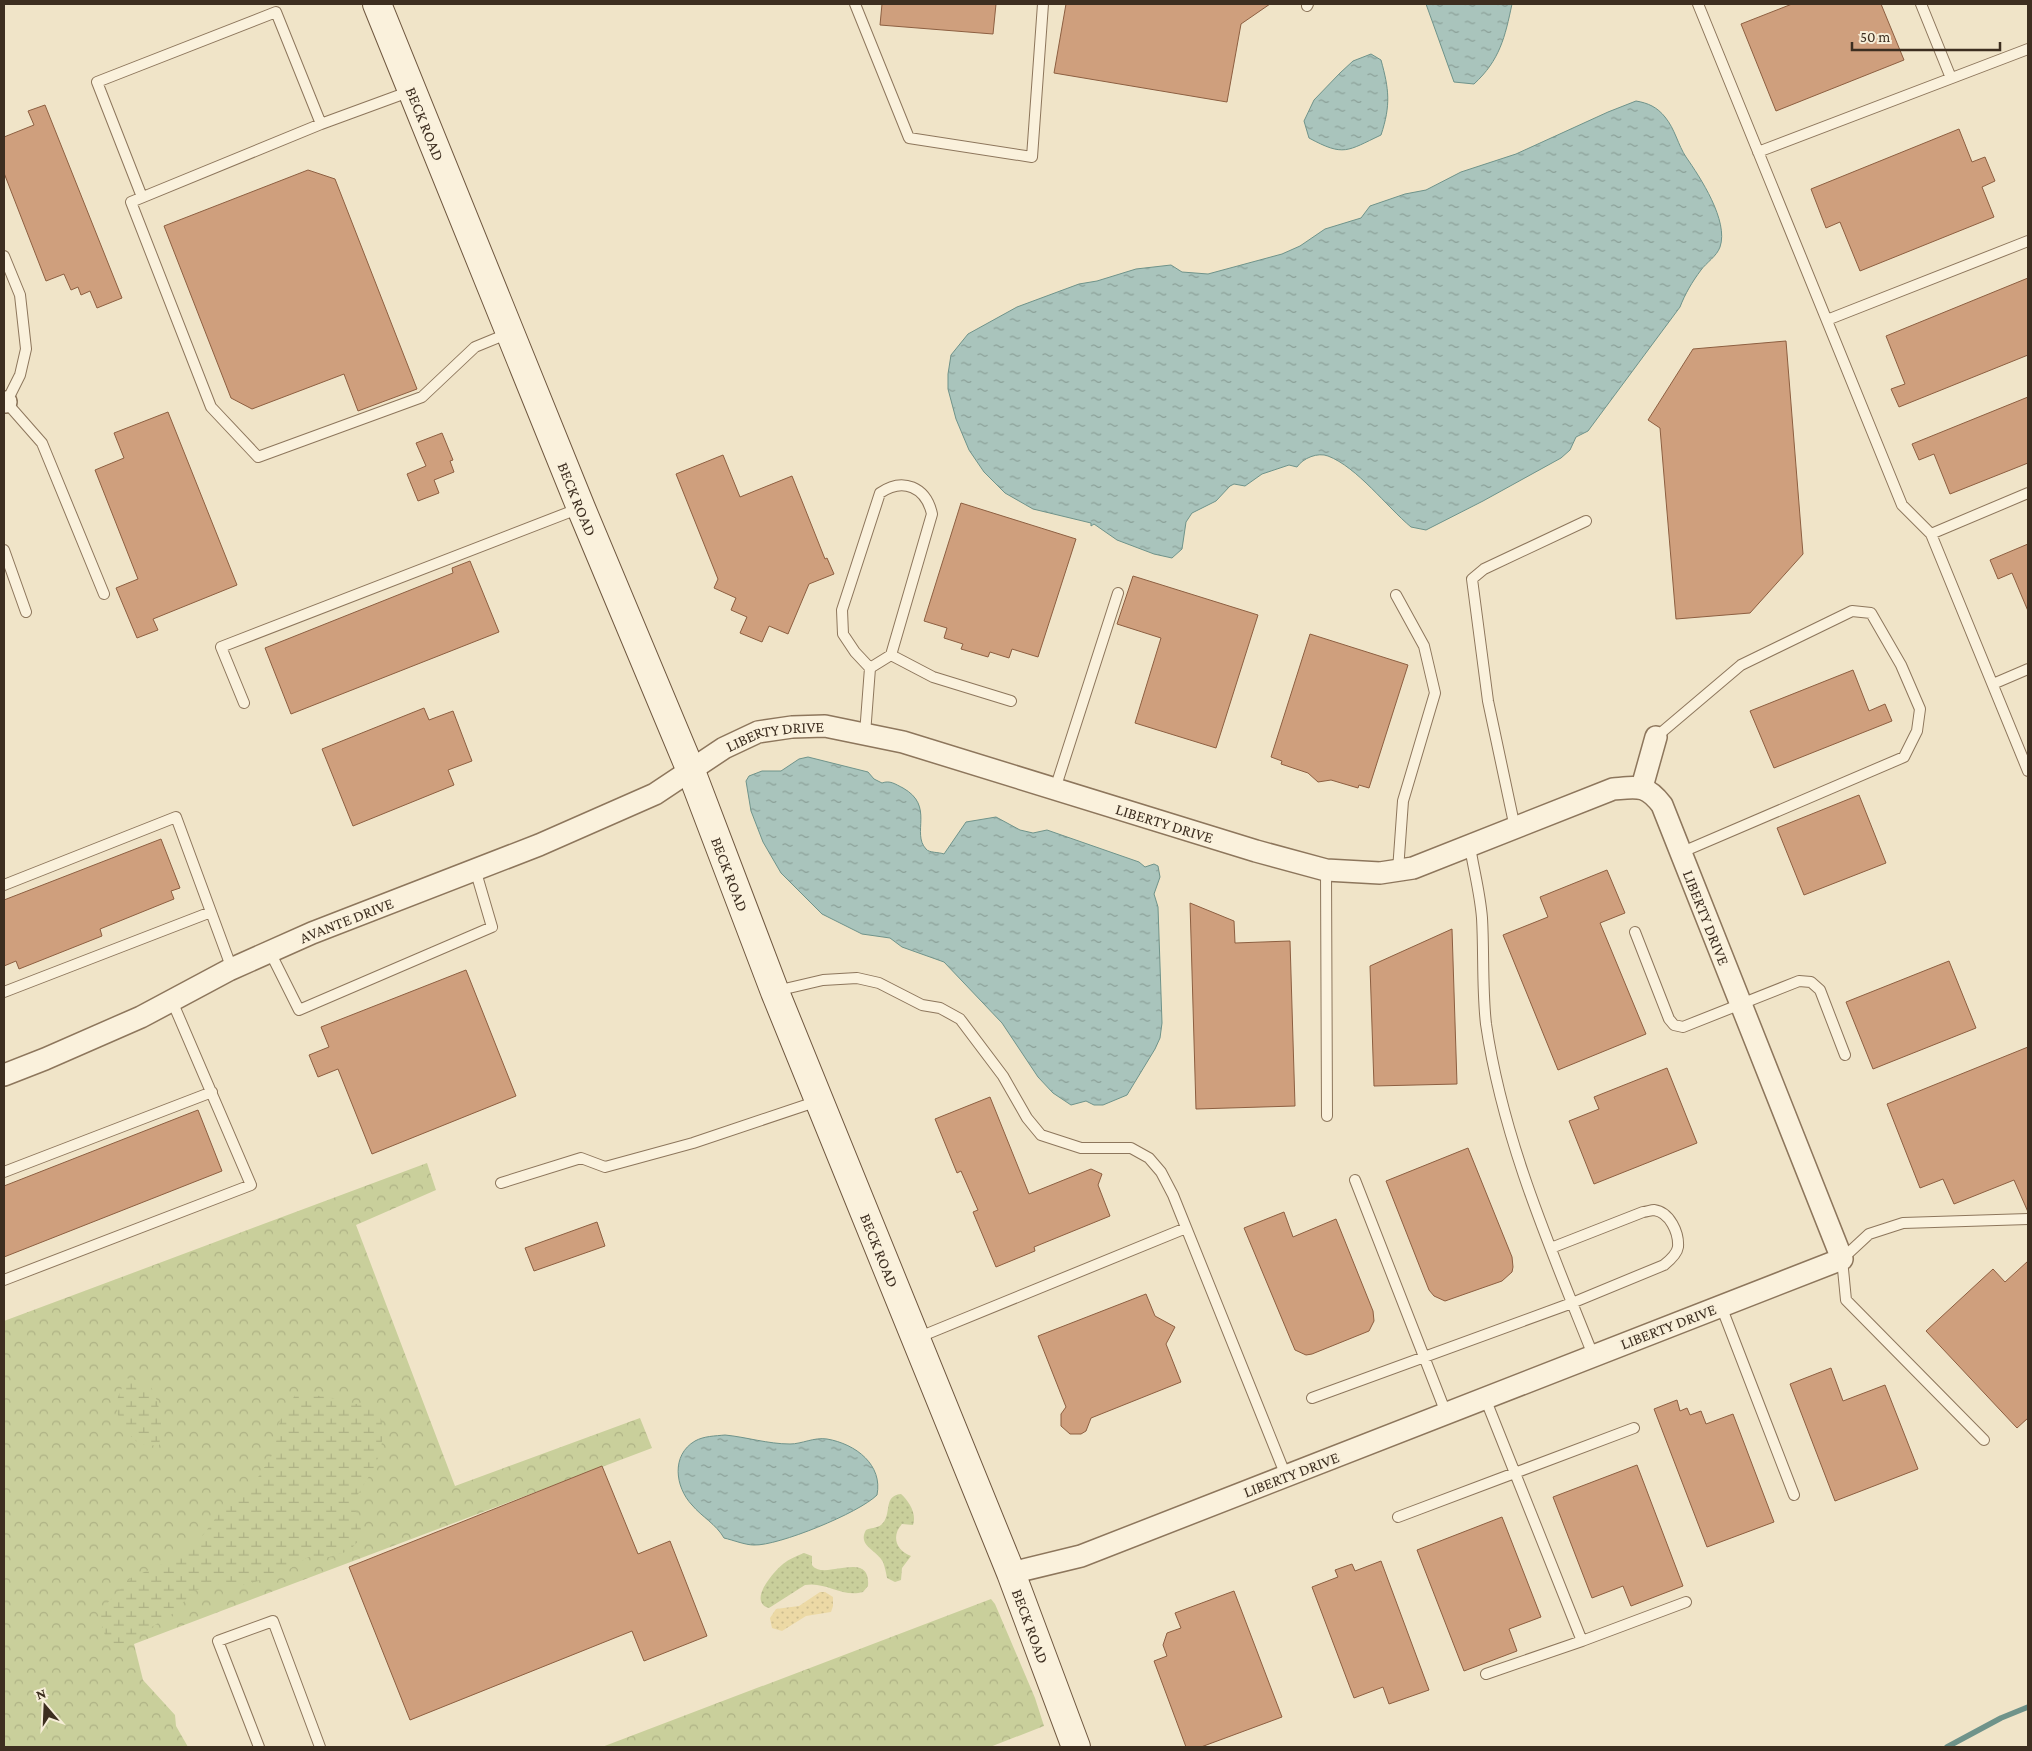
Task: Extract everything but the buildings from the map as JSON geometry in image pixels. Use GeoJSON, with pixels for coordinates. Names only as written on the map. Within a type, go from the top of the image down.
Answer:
{"type":"FeatureCollection","features":[{"type":"Feature","properties":{"kind":"street","name":"BECK ROAD"},"geometry":{"type":"LineString","coordinates":[[377,4],[580,508],[691,771],[775,992],[914,1340],[1011,1573],[1076,1747]]}},
{"type":"Feature","properties":{"kind":"street","name":"LIBERTY DRIVE"},"geometry":{"type":"LineString","coordinates":[[691,771],[724,748],[758,732],[792,727],[825,726],[865,734],[964,760],[1326,870],[1380,873],[1422,865],[1613,788],[1642,787],[1654,794],[1662,805],[1842,1259],[1081,1556],[1011,1573]]}},
{"type":"Feature","properties":{"kind":"street"},"geometry":{"type":"LineString","coordinates":[[1642,787],[1656,737]]}},
{"type":"Feature","properties":{"kind":"street","name":"AVANTE DRIVE"},"geometry":{"type":"LineString","coordinates":[[4,1075],[141,1017],[232,969],[270,952],[538,845],[655,794],[691,771]]}},
{"type":"Feature","properties":{"kind":"lane"},"geometry":{"type":"LineString","coordinates":[[855,4],[909,138],[1032,157],[1043,4]]}},
{"type":"Feature","properties":{"kind":"lane"},"geometry":{"type":"LineString","coordinates":[[1698,4],[1902,505],[1931,534],[2028,771]]}},
{"type":"Feature","properties":{"kind":"lane"},"geometry":{"type":"LineString","coordinates":[[1921,4],[1952,78]]}},
{"type":"Feature","properties":{"kind":"lane"},"geometry":{"type":"LineString","coordinates":[[142,197],[97,82],[276,12],[321,124]]}},
{"type":"Feature","properties":{"kind":"lane"},"geometry":{"type":"LineString","coordinates":[[1758,152],[2028,48]]}},
{"type":"Feature","properties":{"kind":"lane"},"geometry":{"type":"LineString","coordinates":[[412,90],[321,124],[131,202],[211,407],[258,457],[422,397],[475,347],[510,333]]}},
{"type":"Feature","properties":{"kind":"lane"},"geometry":{"type":"LineString","coordinates":[[1826,320],[2028,241]]}},
{"type":"Feature","properties":{"kind":"lane"},"geometry":{"type":"LineString","coordinates":[[4,256],[20,295],[26,349],[20,375],[4,404],[42,443],[104,594]]}},
{"type":"Feature","properties":{"kind":"lane"},"geometry":{"type":"LineString","coordinates":[[865,734],[870,668],[855,652],[843,634],[842,610],[880,493],[890,486],[903,484],[918,491],[929,502],[932,514],[891,654],[870,668]]}},
{"type":"Feature","properties":{"kind":"lane"},"geometry":{"type":"LineString","coordinates":[[1931,534],[2028,493]]}},
{"type":"Feature","properties":{"kind":"lane"},"geometry":{"type":"LineString","coordinates":[[244,703],[221,647],[580,508]]}},
{"type":"Feature","properties":{"kind":"lane"},"geometry":{"type":"LineString","coordinates":[[1515,828],[1488,702],[1472,579],[1484,569],[1586,521]]}},
{"type":"Feature","properties":{"kind":"lane"},"geometry":{"type":"LineString","coordinates":[[4,550],[26,612]]}},
{"type":"Feature","properties":{"kind":"lane"},"geometry":{"type":"LineString","coordinates":[[1055,789],[1118,593]]}},
{"type":"Feature","properties":{"kind":"lane"},"geometry":{"type":"LineString","coordinates":[[1396,595],[1424,646],[1435,693],[1403,801],[1398,870]]}},
{"type":"Feature","properties":{"kind":"lane"},"geometry":{"type":"LineString","coordinates":[[1656,737],[1741,665],[1852,611],[1871,613],[1901,665],[1920,709],[1918,731],[1904,757],[1680,854]]}},
{"type":"Feature","properties":{"kind":"lane"},"geometry":{"type":"LineString","coordinates":[[891,654],[934,677],[1011,701]]}},
{"type":"Feature","properties":{"kind":"lane"},"geometry":{"type":"LineString","coordinates":[[1993,684],[2028,669]]}},
{"type":"Feature","properties":{"kind":"lane"},"geometry":{"type":"LineString","coordinates":[[4,885],[176,817],[232,969]]}},
{"type":"Feature","properties":{"kind":"lane"},"geometry":{"type":"LineString","coordinates":[[1470,847],[1479,886],[1486,1023],[1508,1130],[1523,1178],[1593,1355]]}},
{"type":"Feature","properties":{"kind":"lane"},"geometry":{"type":"LineString","coordinates":[[270,952],[299,1010],[492,927],[476,869]]}},
{"type":"Feature","properties":{"kind":"lane"},"geometry":{"type":"LineString","coordinates":[[1326,870],[1327,1116]]}},
{"type":"Feature","properties":{"kind":"lane"},"geometry":{"type":"LineString","coordinates":[[4,992],[211,912]]}},
{"type":"Feature","properties":{"kind":"lane"},"geometry":{"type":"LineString","coordinates":[[1635,932],[1669,1019],[1674,1025],[1683,1027],[1799,981],[1811,982],[1820,990],[1844,1055]]}},
{"type":"Feature","properties":{"kind":"lane"},"geometry":{"type":"LineString","coordinates":[[775,992],[823,980],[857,978],[879,983],[901,996],[922,1005],[940,1008],[960,1019],[995,1064],[1027,1118],[1041,1135],[1081,1148],[1131,1148],[1149,1158],[1161,1172],[1186,1228],[1286,1476]]}},
{"type":"Feature","properties":{"kind":"lane"},"geometry":{"type":"LineString","coordinates":[[4,1280],[250,1185],[172,1001]]}},
{"type":"Feature","properties":{"kind":"lane"},"geometry":{"type":"LineString","coordinates":[[4,1172],[212,1092]]}},
{"type":"Feature","properties":{"kind":"lane"},"geometry":{"type":"LineString","coordinates":[[501,1183],[581,1158],[605,1168],[693,1143],[819,1101]]}},
{"type":"Feature","properties":{"kind":"lane"},"geometry":{"type":"LineString","coordinates":[[1355,1180],[1446,1413]]}},
{"type":"Feature","properties":{"kind":"lane"},"geometry":{"type":"LineString","coordinates":[[1312,1398],[1572,1303],[1664,1265],[1671,1259],[1678,1248],[1675,1228],[1666,1216],[1655,1210],[1643,1212],[1550,1248]]}},
{"type":"Feature","properties":{"kind":"lane"},"geometry":{"type":"LineString","coordinates":[[1984,1440],[1846,1300],[1842,1259],[1869,1234],[1904,1223],[2028,1220]]}},
{"type":"Feature","properties":{"kind":"lane"},"geometry":{"type":"LineString","coordinates":[[914,1340],[1186,1228]]}},
{"type":"Feature","properties":{"kind":"lane"},"geometry":{"type":"LineString","coordinates":[[1721,1306],[1794,1494]]}},
{"type":"Feature","properties":{"kind":"lane"},"geometry":{"type":"LineString","coordinates":[[1485,1398],[1582,1641]]}},
{"type":"Feature","properties":{"kind":"lane"},"geometry":{"type":"LineString","coordinates":[[1398,1518],[1634,1428]]}},
{"type":"Feature","properties":{"kind":"lane"},"geometry":{"type":"LineString","coordinates":[[1486,1674],[1686,1602]]}},
{"type":"Feature","properties":{"kind":"lane"},"geometry":{"type":"LineString","coordinates":[[258,1747],[218,1641],[273,1621],[320,1747]]}},
{"type":"Feature","properties":{"kind":"green space"},"geometry":{"type":"Polygon","coordinates":[[[427,1163],[436,1190],[356,1225],[455,1486],[640,1418],[652,1448],[134,1644],[143,1680],[175,1715],[176,1726],[188,1747],[4,1747],[4,1321],[427,1163]]]}},
{"type":"Feature","properties":{"kind":"green space"},"geometry":{"type":"Polygon","coordinates":[[[126,1378],[149,1383],[153,1391],[160,1413],[159,1446],[139,1444],[126,1431],[118,1415],[116,1402],[126,1378]]]}},
{"type":"Feature","properties":{"kind":"green space"},"geometry":{"type":"Polygon","coordinates":[[[295,1395],[323,1396],[355,1404],[371,1403],[379,1409],[382,1437],[378,1459],[353,1503],[363,1536],[349,1551],[329,1557],[308,1557],[280,1575],[240,1586],[217,1584],[194,1591],[172,1614],[144,1632],[120,1651],[108,1645],[98,1613],[131,1578],[171,1560],[203,1535],[226,1504],[255,1482],[274,1452],[280,1420],[295,1395]]]}},
{"type":"Feature","properties":{"kind":"green space"},"geometry":{"type":"Polygon","coordinates":[[[901,1494],[912,1508],[914,1521],[913,1525],[902,1524],[897,1533],[896,1538],[899,1547],[911,1556],[902,1568],[901,1580],[895,1582],[887,1578],[883,1562],[866,1544],[864,1535],[866,1530],[878,1527],[885,1521],[889,1502],[895,1495],[901,1494]]]}},
{"type":"Feature","properties":{"kind":"green space"},"geometry":{"type":"Polygon","coordinates":[[[804,1553],[812,1556],[812,1565],[818,1569],[854,1567],[862,1569],[867,1575],[868,1586],[863,1592],[848,1593],[820,1585],[805,1585],[769,1608],[763,1605],[761,1593],[769,1579],[785,1562],[804,1553]]]}},
{"type":"Feature","properties":{"kind":"green space"},"geometry":{"type":"Polygon","coordinates":[[[991,1599],[995,1604],[1035,1698],[1044,1726],[990,1747],[602,1747],[991,1599]]]}},
{"type":"Feature","properties":{"kind":"sand"},"geometry":{"type":"Polygon","coordinates":[[[820,1592],[825,1592],[833,1597],[831,1612],[806,1616],[782,1631],[772,1628],[770,1618],[776,1609],[799,1606],[820,1592]]]}},
{"type":"Feature","properties":{"kind":"water"},"geometry":{"type":"Polygon","coordinates":[[[1426,4],[1512,4],[1504,37],[1496,57],[1474,84],[1454,82],[1426,4]]]}},
{"type":"Feature","properties":{"kind":"water"},"geometry":{"type":"Polygon","coordinates":[[[1371,54],[1381,60],[1386,80],[1388,106],[1381,135],[1345,150],[1330,148],[1309,138],[1304,121],[1314,100],[1353,61],[1371,54]]]}},
{"type":"Feature","properties":{"kind":"water"},"geometry":{"type":"Polygon","coordinates":[[[1636,101],[1655,108],[1665,117],[1671,127],[1717,212],[1722,236],[1720,247],[1695,279],[1680,307],[1588,431],[1576,437],[1570,450],[1561,458],[1483,501],[1426,530],[1411,527],[1350,469],[1328,456],[1315,455],[1303,461],[1297,467],[1289,465],[1262,474],[1245,486],[1234,484],[1216,501],[1192,513],[1186,522],[1182,549],[1172,558],[1154,554],[1117,540],[1094,524],[1091,526],[1091,523],[1033,509],[1005,493],[984,472],[969,450],[956,419],[948,389],[951,355],[968,334],[1017,307],[1079,284],[1097,281],[1136,269],[1171,265],[1182,272],[1208,274],[1282,254],[1300,246],[1325,229],[1361,218],[1370,206],[1405,194],[1426,190],[1461,172],[1516,154],[1636,101]]]}},
{"type":"Feature","properties":{"kind":"water"},"geometry":{"type":"Polygon","coordinates":[[[808,757],[868,772],[874,779],[882,783],[890,782],[895,784],[913,795],[920,811],[922,843],[929,851],[944,854],[966,822],[996,817],[1020,830],[1033,833],[1047,830],[1139,862],[1145,867],[1154,864],[1158,866],[1160,877],[1154,894],[1158,907],[1162,1023],[1160,1038],[1127,1095],[1103,1105],[1094,1105],[1086,1101],[1071,1105],[1053,1093],[1038,1077],[1002,1023],[944,962],[902,947],[890,938],[862,934],[822,914],[781,873],[763,842],[751,811],[746,781],[749,776],[762,771],[781,771],[799,759],[808,757]]]}},
{"type":"Feature","properties":{"kind":"water"},"geometry":{"type":"Polygon","coordinates":[[[725,1435],[782,1444],[795,1444],[822,1439],[838,1442],[857,1451],[871,1465],[876,1474],[878,1484],[877,1495],[854,1511],[818,1527],[781,1540],[754,1545],[724,1538],[686,1498],[679,1481],[678,1471],[682,1454],[687,1447],[698,1439],[725,1435]]]}},
{"type":"Feature","properties":{"kind":"waterway"},"geometry":{"type":"LineString","coordinates":[[1947,1747],[2001,1718],[2028,1707]]}}]}
